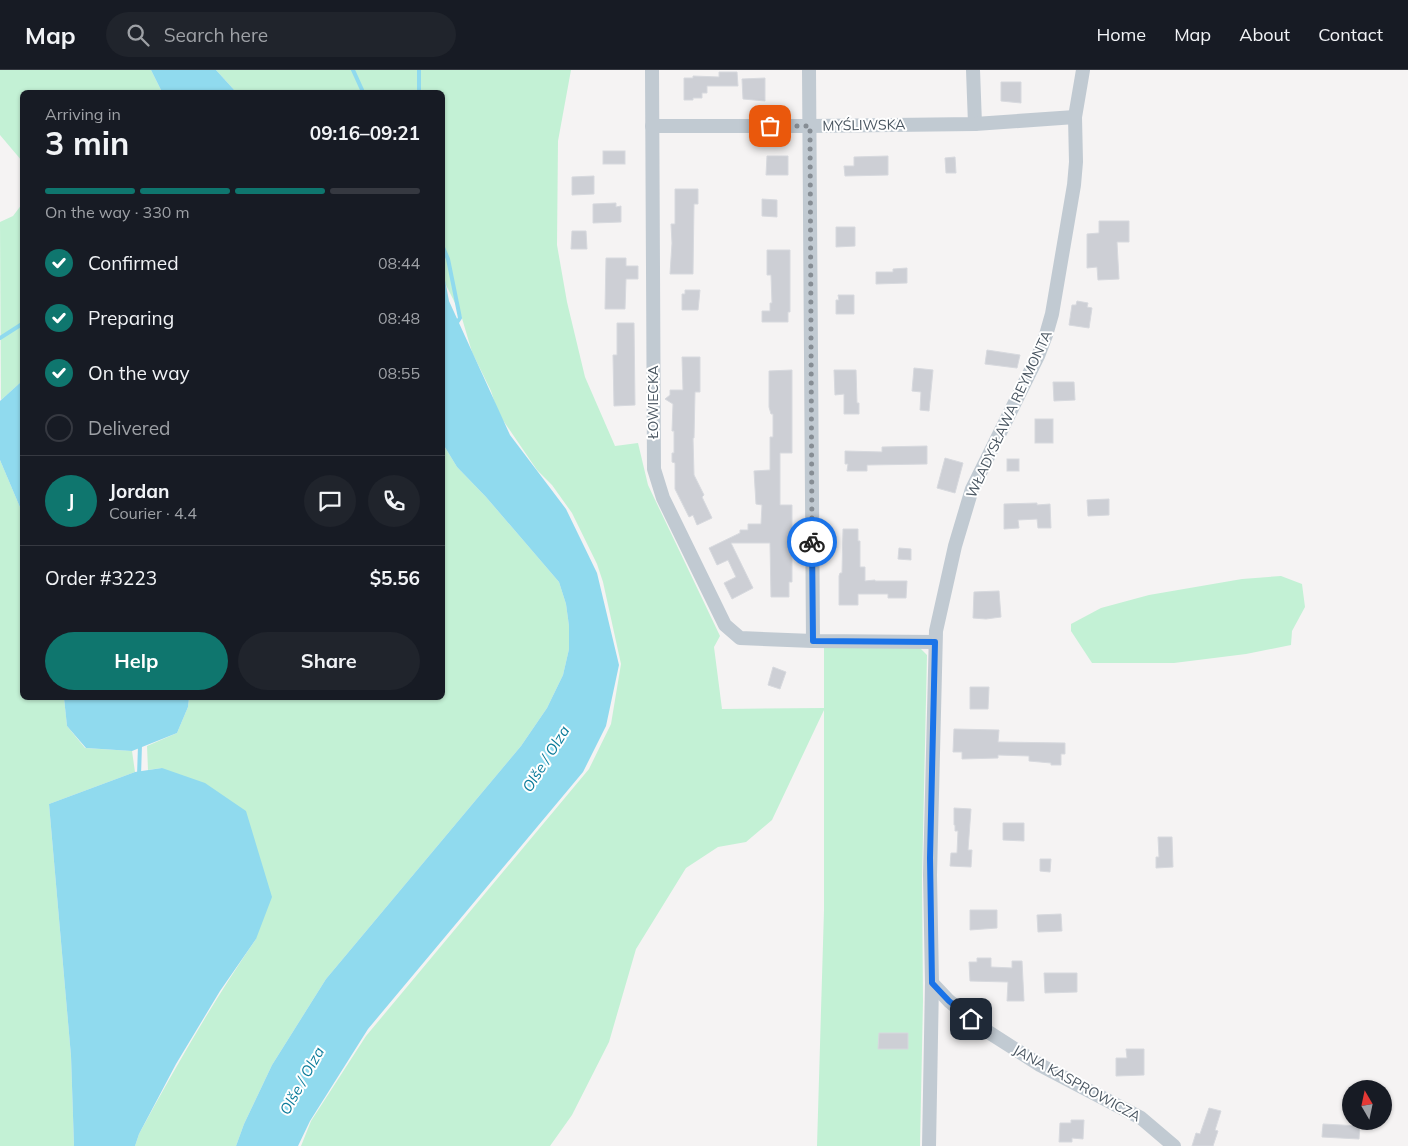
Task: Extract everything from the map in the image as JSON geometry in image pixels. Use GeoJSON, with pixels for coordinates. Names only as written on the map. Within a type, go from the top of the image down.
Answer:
{"type":"FeatureCollection","features":[{"type":"Feature","properties":{"kind":"street","name":"ŁOWIECKA"},"geometry":{"type":"LineString","coordinates":[[652,70],[652,442],[654,469],[656,481],[663,498],[725,625],[740,638],[813,641],[935,642]]}},
{"type":"Feature","properties":{"kind":"street"},"geometry":{"type":"LineString","coordinates":[[809,70],[813,641]]}},
{"type":"Feature","properties":{"kind":"street"},"geometry":{"type":"LineString","coordinates":[[974,70],[975,124]]}},
{"type":"Feature","properties":{"kind":"street","name":"WŁADYSŁAWA REYMONTA"},"geometry":{"type":"LineString","coordinates":[[929,1146],[932,983],[930,875],[936,631],[955,546],[972,489],[1038,356],[1052,314],[1074,185],[1076,162],[1075,117],[1083,70]]}},
{"type":"Feature","properties":{"kind":"street","name":"MYŚLIWSKA"},"geometry":{"type":"LineString","coordinates":[[652,126],[975,124],[1075,117]]}},
{"type":"Feature","properties":{"kind":"street","name":"JANA KASPROWICZA"},"geometry":{"type":"LineString","coordinates":[[932,983],[949,1001],[982,1028],[1040,1066],[1141,1118],[1174,1146]]}},
{"type":"Feature","properties":{"kind":"green space"},"geometry":{"type":"Polygon","coordinates":[[[0,70],[151,70],[161,90],[20,90],[20,159],[0,135],[0,70]]]}},
{"type":"Feature","properties":{"kind":"green space"},"geometry":{"type":"Polygon","coordinates":[[[216,70],[571,70],[558,141],[557,245],[567,302],[585,377],[615,446],[638,443],[648,485],[720,636],[714,647],[722,709],[824,708],[824,648],[920,648],[927,655],[922,879],[923,1001],[920,1146],[817,1146],[824,910],[824,710],[772,820],[746,842],[718,847],[686,868],[636,949],[609,1042],[572,1115],[550,1146],[301,1146],[311,1121],[366,1036],[589,769],[611,724],[621,664],[603,582],[597,564],[572,513],[552,485],[537,470],[498,413],[491,391],[472,352],[461,315],[445,283],[445,90],[234,90],[216,70]]]}},
{"type":"Feature","properties":{"kind":"green space"},"geometry":{"type":"Polygon","coordinates":[[[20,207],[20,383],[1,400],[0,222],[13,216],[20,207]]]}},
{"type":"Feature","properties":{"kind":"green space"},"geometry":{"type":"Polygon","coordinates":[[[445,447],[457,467],[486,497],[559,582],[566,604],[569,626],[569,649],[563,675],[547,708],[521,746],[326,979],[272,1065],[244,1124],[236,1146],[135,1146],[139,1134],[195,1035],[256,939],[162,768],[148,770],[147,746],[177,733],[188,707],[189,700],[445,700],[445,447]]]}},
{"type":"Feature","properties":{"kind":"green space"},"geometry":{"type":"Polygon","coordinates":[[[0,460],[20,507],[20,700],[64,700],[67,726],[85,748],[132,751],[135,772],[49,804],[71,1056],[74,1146],[0,1146],[0,460]]]}},
{"type":"Feature","properties":{"kind":"green space"},"geometry":{"type":"Polygon","coordinates":[[[1281,576],[1302,584],[1305,607],[1292,631],[1291,645],[1246,654],[1174,663],[1092,663],[1071,631],[1071,624],[1101,608],[1149,595],[1242,579],[1281,576]]]}},
{"type":"Feature","properties":{"kind":"water"},"geometry":{"type":"Polygon","coordinates":[[[151,70],[216,70],[234,90],[161,90],[151,70]]]}},
{"type":"Feature","properties":{"kind":"water","name":"Olše / Olza"},"geometry":{"type":"Polygon","coordinates":[[[445,280],[449,301],[510,435],[566,509],[597,573],[619,665],[606,726],[583,772],[368,1029],[310,1121],[298,1146],[236,1146],[244,1124],[272,1065],[326,979],[521,746],[547,708],[563,675],[569,649],[569,626],[566,604],[559,582],[486,497],[457,467],[445,447],[445,280]]]}},
{"type":"Feature","properties":{"kind":"water"},"geometry":{"type":"Polygon","coordinates":[[[20,383],[20,507],[0,460],[0,401],[20,383]]]}},
{"type":"Feature","properties":{"kind":"water"},"geometry":{"type":"Polygon","coordinates":[[[64,700],[189,700],[188,707],[177,733],[132,751],[86,748],[67,726],[64,700]]]}},
{"type":"Feature","properties":{"kind":"water"},"geometry":{"type":"Polygon","coordinates":[[[162,768],[205,783],[246,811],[272,897],[256,939],[220,991],[176,1064],[139,1134],[135,1146],[74,1146],[71,1056],[49,804],[135,772],[162,768]]]}},
{"type":"Feature","properties":{"kind":"building"},"geometry":{"type":"Polygon","coordinates":[[[719,72],[737,72],[738,86],[707,86],[707,93],[702,93],[702,98],[684,100],[684,78],[693,78],[693,76],[719,77],[719,72]]]}},
{"type":"Feature","properties":{"kind":"building"},"geometry":{"type":"Polygon","coordinates":[[[765,78],[765,101],[743,99],[742,79],[765,78]]]}},
{"type":"Feature","properties":{"kind":"building"},"geometry":{"type":"Polygon","coordinates":[[[1001,82],[1021,82],[1021,103],[1001,101],[1001,82]]]}},
{"type":"Feature","properties":{"kind":"building"},"geometry":{"type":"Polygon","coordinates":[[[603,151],[625,151],[625,164],[603,164],[603,151]]]}},
{"type":"Feature","properties":{"kind":"building"},"geometry":{"type":"Polygon","coordinates":[[[767,156],[788,156],[788,175],[766,175],[767,156]]]}},
{"type":"Feature","properties":{"kind":"building"},"geometry":{"type":"Polygon","coordinates":[[[888,156],[888,175],[845,176],[844,166],[854,166],[854,157],[888,156]]]}},
{"type":"Feature","properties":{"kind":"building"},"geometry":{"type":"Polygon","coordinates":[[[955,157],[956,173],[946,173],[945,158],[955,157]]]}},
{"type":"Feature","properties":{"kind":"building"},"geometry":{"type":"Polygon","coordinates":[[[594,176],[594,194],[572,195],[572,177],[594,176]]]}},
{"type":"Feature","properties":{"kind":"building"},"geometry":{"type":"Polygon","coordinates":[[[675,189],[698,189],[698,204],[694,204],[693,274],[670,274],[671,224],[675,224],[675,189]]]}},
{"type":"Feature","properties":{"kind":"building"},"geometry":{"type":"Polygon","coordinates":[[[762,199],[777,200],[777,217],[762,216],[762,199]]]}},
{"type":"Feature","properties":{"kind":"building"},"geometry":{"type":"Polygon","coordinates":[[[616,203],[616,207],[621,206],[621,222],[593,223],[593,204],[616,203]]]}},
{"type":"Feature","properties":{"kind":"building"},"geometry":{"type":"Polygon","coordinates":[[[1099,221],[1129,221],[1129,242],[1117,242],[1119,279],[1098,280],[1097,267],[1087,268],[1087,234],[1099,233],[1099,221]]]}},
{"type":"Feature","properties":{"kind":"building"},"geometry":{"type":"Polygon","coordinates":[[[836,227],[855,227],[855,246],[836,247],[836,227]]]}},
{"type":"Feature","properties":{"kind":"building"},"geometry":{"type":"Polygon","coordinates":[[[572,231],[586,231],[587,249],[571,249],[572,231]]]}},
{"type":"Feature","properties":{"kind":"building"},"geometry":{"type":"Polygon","coordinates":[[[767,250],[790,250],[790,312],[788,312],[788,322],[762,322],[762,311],[770,311],[770,303],[772,303],[771,275],[767,275],[767,250]]]}},
{"type":"Feature","properties":{"kind":"building"},"geometry":{"type":"Polygon","coordinates":[[[606,258],[626,258],[626,266],[638,266],[638,279],[626,279],[625,309],[605,309],[606,258]]]}},
{"type":"Feature","properties":{"kind":"building"},"geometry":{"type":"Polygon","coordinates":[[[907,268],[907,283],[876,284],[876,272],[893,272],[893,269],[907,268]]]}},
{"type":"Feature","properties":{"kind":"building"},"geometry":{"type":"Polygon","coordinates":[[[685,290],[700,290],[698,310],[682,310],[682,294],[685,294],[685,290]]]}},
{"type":"Feature","properties":{"kind":"building"},"geometry":{"type":"Polygon","coordinates":[[[838,295],[854,295],[854,314],[836,314],[836,300],[839,300],[838,295]]]}},
{"type":"Feature","properties":{"kind":"building"},"geometry":{"type":"Polygon","coordinates":[[[1077,301],[1088,303],[1087,307],[1092,308],[1089,328],[1069,325],[1072,305],[1076,305],[1077,301]]]}},
{"type":"Feature","properties":{"kind":"building"},"geometry":{"type":"Polygon","coordinates":[[[617,323],[634,323],[635,405],[614,406],[613,355],[617,355],[617,323]]]}},
{"type":"Feature","properties":{"kind":"building"},"geometry":{"type":"Polygon","coordinates":[[[987,350],[1020,355],[1017,368],[985,364],[987,350]]]}},
{"type":"Feature","properties":{"kind":"building"},"geometry":{"type":"Polygon","coordinates":[[[682,357],[700,357],[700,392],[695,392],[694,475],[704,495],[702,497],[712,518],[697,525],[693,515],[689,517],[675,489],[675,463],[672,462],[672,453],[674,453],[674,431],[672,431],[673,404],[665,399],[670,395],[670,390],[683,390],[682,357]]]}},
{"type":"Feature","properties":{"kind":"building"},"geometry":{"type":"Polygon","coordinates":[[[914,368],[933,370],[929,411],[920,410],[921,392],[912,391],[914,368]]]}},
{"type":"Feature","properties":{"kind":"building"},"geometry":{"type":"Polygon","coordinates":[[[792,370],[792,453],[780,453],[780,505],[792,505],[792,582],[789,582],[789,597],[771,597],[770,543],[731,543],[753,588],[732,599],[724,583],[736,577],[728,560],[717,565],[709,548],[740,533],[740,530],[748,530],[748,524],[761,524],[762,505],[756,504],[754,471],[770,470],[770,437],[773,437],[773,414],[771,414],[769,407],[769,371],[792,370]]]}},
{"type":"Feature","properties":{"kind":"building"},"geometry":{"type":"Polygon","coordinates":[[[834,370],[856,370],[859,414],[844,414],[844,394],[835,395],[834,370]]]}},
{"type":"Feature","properties":{"kind":"building"},"geometry":{"type":"Polygon","coordinates":[[[1053,382],[1074,382],[1075,400],[1054,401],[1053,382]]]}},
{"type":"Feature","properties":{"kind":"building"},"geometry":{"type":"Polygon","coordinates":[[[1035,419],[1053,419],[1053,443],[1035,443],[1035,419]]]}},
{"type":"Feature","properties":{"kind":"building"},"geometry":{"type":"Polygon","coordinates":[[[927,446],[927,464],[867,465],[867,471],[847,471],[848,464],[845,464],[845,451],[882,452],[882,447],[927,446]]]}},
{"type":"Feature","properties":{"kind":"building"},"geometry":{"type":"Polygon","coordinates":[[[945,458],[963,463],[955,493],[937,488],[945,458]]]}},
{"type":"Feature","properties":{"kind":"building"},"geometry":{"type":"Polygon","coordinates":[[[1007,459],[1019,459],[1019,471],[1007,471],[1007,459]]]}},
{"type":"Feature","properties":{"kind":"building"},"geometry":{"type":"Polygon","coordinates":[[[1109,499],[1109,515],[1088,516],[1087,500],[1109,499]]]}},
{"type":"Feature","properties":{"kind":"building"},"geometry":{"type":"Polygon","coordinates":[[[1037,503],[1037,505],[1050,504],[1051,528],[1038,528],[1037,519],[1018,520],[1019,528],[1004,529],[1004,504],[1037,503]]]}},
{"type":"Feature","properties":{"kind":"building"},"geometry":{"type":"Polygon","coordinates":[[[843,529],[858,529],[860,567],[865,567],[865,581],[907,581],[906,598],[888,598],[888,594],[858,594],[858,605],[839,605],[839,576],[842,573],[843,529]]]}},
{"type":"Feature","properties":{"kind":"building"},"geometry":{"type":"Polygon","coordinates":[[[899,548],[911,549],[911,560],[898,559],[899,548]]]}},
{"type":"Feature","properties":{"kind":"building"},"geometry":{"type":"Polygon","coordinates":[[[999,591],[1001,617],[973,618],[974,592],[999,591]]]}},
{"type":"Feature","properties":{"kind":"building"},"geometry":{"type":"Polygon","coordinates":[[[773,667],[786,672],[780,689],[768,685],[773,667]]]}},
{"type":"Feature","properties":{"kind":"building"},"geometry":{"type":"Polygon","coordinates":[[[970,687],[989,687],[988,709],[970,709],[970,687]]]}},
{"type":"Feature","properties":{"kind":"building"},"geometry":{"type":"Polygon","coordinates":[[[954,729],[999,730],[998,742],[1065,743],[1065,754],[1061,754],[1061,765],[1029,761],[1029,756],[998,755],[998,758],[962,759],[962,752],[953,752],[954,729]]]}},
{"type":"Feature","properties":{"kind":"building"},"geometry":{"type":"Polygon","coordinates":[[[954,808],[971,809],[968,850],[972,850],[971,867],[950,866],[951,853],[957,853],[958,831],[955,831],[954,808]]]}},
{"type":"Feature","properties":{"kind":"building"},"geometry":{"type":"Polygon","coordinates":[[[1003,823],[1024,823],[1024,841],[1003,840],[1003,823]]]}},
{"type":"Feature","properties":{"kind":"building"},"geometry":{"type":"Polygon","coordinates":[[[1158,837],[1172,837],[1173,867],[1156,868],[1156,857],[1159,857],[1158,837]]]}},
{"type":"Feature","properties":{"kind":"building"},"geometry":{"type":"Polygon","coordinates":[[[1040,859],[1051,859],[1050,872],[1040,871],[1040,859]]]}},
{"type":"Feature","properties":{"kind":"building"},"geometry":{"type":"Polygon","coordinates":[[[970,910],[997,910],[997,928],[970,930],[970,910]]]}},
{"type":"Feature","properties":{"kind":"building"},"geometry":{"type":"Polygon","coordinates":[[[1061,914],[1062,931],[1038,932],[1037,915],[1061,914]]]}},
{"type":"Feature","properties":{"kind":"building"},"geometry":{"type":"Polygon","coordinates":[[[977,958],[991,958],[991,967],[1012,968],[1012,961],[1022,961],[1024,1001],[1007,1001],[1008,982],[970,981],[969,962],[977,962],[977,958]]]}},
{"type":"Feature","properties":{"kind":"building"},"geometry":{"type":"Polygon","coordinates":[[[1044,973],[1077,973],[1077,992],[1045,993],[1044,973]]]}},
{"type":"Feature","properties":{"kind":"building"},"geometry":{"type":"Polygon","coordinates":[[[879,1033],[908,1033],[908,1049],[878,1049],[879,1033]]]}},
{"type":"Feature","properties":{"kind":"building"},"geometry":{"type":"Polygon","coordinates":[[[1126,1049],[1144,1049],[1144,1075],[1116,1076],[1116,1058],[1127,1058],[1126,1049]]]}},
{"type":"Feature","properties":{"kind":"building"},"geometry":{"type":"Polygon","coordinates":[[[1209,1108],[1221,1111],[1215,1130],[1218,1131],[1213,1146],[1192,1146],[1196,1133],[1200,1134],[1209,1108]]]}},
{"type":"Feature","properties":{"kind":"building"},"geometry":{"type":"Polygon","coordinates":[[[1071,1120],[1084,1120],[1083,1139],[1072,1138],[1072,1142],[1059,1142],[1060,1123],[1071,1123],[1071,1120]]]}},
{"type":"Feature","properties":{"kind":"building"},"geometry":{"type":"Polygon","coordinates":[[[1323,1124],[1342,1125],[1342,1130],[1360,1130],[1359,1139],[1322,1137],[1323,1124]]]}},
{"type":"Feature","properties":{"kind":"waterway"},"geometry":{"type":"LineString","coordinates":[[353,70],[362,90]]}},
{"type":"Feature","properties":{"kind":"waterway"},"geometry":{"type":"LineString","coordinates":[[419,70],[419,90]]}},
{"type":"Feature","properties":{"kind":"waterway"},"geometry":{"type":"LineString","coordinates":[[445,252],[460,318],[456,324]]}},
{"type":"Feature","properties":{"kind":"waterway"},"geometry":{"type":"LineString","coordinates":[[0,338],[20,325]]}},
{"type":"Feature","properties":{"kind":"waterway"},"geometry":{"type":"LineString","coordinates":[[139,776],[140,745]]}},
{"type":"Feature","properties":{"kind":"way so far"},"geometry":{"type":"LineString","coordinates":[[770,126],[810,126],[812,542]]}},
{"type":"Feature","properties":{"kind":"route"},"geometry":{"type":"LineString","coordinates":[[812,542],[813,641],[935,642],[930,858],[932,983],[949,1001],[971,1019]]}}]}
